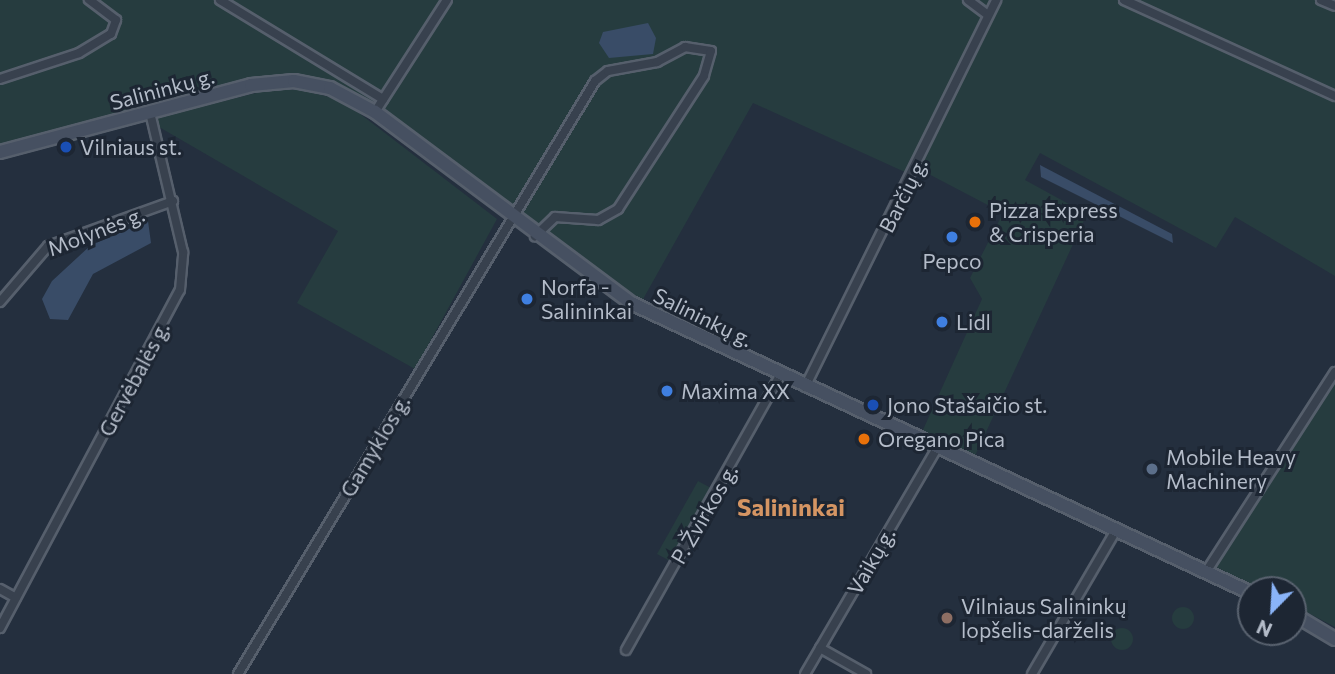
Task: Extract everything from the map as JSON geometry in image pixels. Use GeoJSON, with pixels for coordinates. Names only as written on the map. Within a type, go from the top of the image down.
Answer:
{"type":"FeatureCollection","features":[{"type":"Feature","properties":{"kind":"main road","name":"Salininkų g."},"geometry":{"type":"LineString","coordinates":[[0,152],[251,85],[294,81],[330,88],[375,112],[512,219],[631,303],[780,376],[1237,586]]}},
{"type":"Feature","properties":{"kind":"main road"},"geometry":{"type":"LineString","coordinates":[[1307,622],[1335,639]]}},
{"type":"Feature","properties":{"kind":"street"},"geometry":{"type":"LineString","coordinates":[[0,79],[79,53],[111,34],[116,20],[89,0]]}},
{"type":"Feature","properties":{"kind":"street"},"geometry":{"type":"LineString","coordinates":[[220,0],[383,99]]}},
{"type":"Feature","properties":{"kind":"street"},"geometry":{"type":"LineString","coordinates":[[375,112],[447,0]]}},
{"type":"Feature","properties":{"kind":"street"},"geometry":{"type":"LineString","coordinates":[[968,0],[988,15]]}},
{"type":"Feature","properties":{"kind":"street","name":"Barčių g."},"geometry":{"type":"LineString","coordinates":[[805,387],[996,0]]}},
{"type":"Feature","properties":{"kind":"street"},"geometry":{"type":"LineString","coordinates":[[1124,0],[1335,96]]}},
{"type":"Feature","properties":{"kind":"street"},"geometry":{"type":"LineString","coordinates":[[1321,0],[1335,6]]}},
{"type":"Feature","properties":{"kind":"street","name":"Gamyklos g."},"geometry":{"type":"LineString","coordinates":[[238,674],[512,219],[604,72],[657,62],[685,47],[711,51],[708,70],[618,209],[598,220],[555,217],[535,236]]}},
{"type":"Feature","properties":{"kind":"street","name":"Gervėbalės g."},"geometry":{"type":"LineString","coordinates":[[0,628],[172,309],[183,271],[173,201],[150,112]]}},
{"type":"Feature","properties":{"kind":"street","name":"Molynės g."},"geometry":{"type":"LineString","coordinates":[[0,302],[48,246],[173,201]]}},
{"type":"Feature","properties":{"kind":"street"},"geometry":{"type":"LineString","coordinates":[[1206,572],[1335,372]]}},
{"type":"Feature","properties":{"kind":"street","name":"P. Žvirkos g."},"geometry":{"type":"LineString","coordinates":[[626,650],[780,376]]}},
{"type":"Feature","properties":{"kind":"street","name":"Vaikų g."},"geometry":{"type":"LineString","coordinates":[[805,674],[937,449]]}},
{"type":"Feature","properties":{"kind":"street"},"geometry":{"type":"LineString","coordinates":[[1032,674],[1116,530]]}},
{"type":"Feature","properties":{"kind":"street"},"geometry":{"type":"LineString","coordinates":[[0,589],[16,598]]}},
{"type":"Feature","properties":{"kind":"street"},"geometry":{"type":"LineString","coordinates":[[820,648],[866,674]]}},
{"type":"Feature","properties":{"kind":"green space"},"geometry":{"type":"Polygon","coordinates":[[[0,0],[1335,0],[1335,276],[1235,217],[1216,248],[1040,153],[1025,180],[1087,214],[974,458],[922,432],[982,299],[970,278],[1003,213],[921,170],[907,173],[753,103],[642,301],[341,88],[291,76],[251,78],[0,145],[0,0]]]}},
{"type":"Feature","properties":{"kind":"green space"},"geometry":{"type":"Polygon","coordinates":[[[268,90],[301,90],[342,100],[497,219],[415,369],[297,303],[338,231],[147,120],[268,90]]]}},
{"type":"Feature","properties":{"kind":"green space"},"geometry":{"type":"Polygon","coordinates":[[[1335,382],[1335,627],[1307,612],[1307,576],[1237,578],[1216,567],[1335,382]]]}},
{"type":"Feature","properties":{"kind":"green space"},"geometry":{"type":"Polygon","coordinates":[[[698,481],[711,488],[670,561],[657,554],[698,481]]]}},
{"type":"Feature","properties":{"kind":"green space"},"geometry":{"type":"Polygon","coordinates":[[[1183,607],[1191,610],[1194,618],[1191,626],[1183,629],[1175,626],[1172,618],[1175,610],[1183,607]]]}},
{"type":"Feature","properties":{"kind":"green space"},"geometry":{"type":"Polygon","coordinates":[[[1122,628],[1132,635],[1133,639],[1126,649],[1122,650],[1112,643],[1111,639],[1118,629],[1122,628]]]}},
{"type":"Feature","properties":{"kind":"water"},"geometry":{"type":"Polygon","coordinates":[[[648,23],[656,38],[653,54],[609,58],[599,43],[603,32],[648,23]]]}},
{"type":"Feature","properties":{"kind":"water"},"geometry":{"type":"Polygon","coordinates":[[[1040,165],[1172,234],[1173,243],[1041,177],[1040,165]]]}},
{"type":"Feature","properties":{"kind":"water"},"geometry":{"type":"Polygon","coordinates":[[[148,221],[151,243],[93,274],[68,320],[50,319],[42,299],[52,281],[91,245],[148,221]]]}},
{"type":"Feature","properties":{"kind":"place","name":"Vilniaus st."},"geometry":{"type":"Point","coordinates":[66,147]}},
{"type":"Feature","properties":{"kind":"place","name":"Pizza Express & Crisperia"},"geometry":{"type":"Point","coordinates":[975,222]}},
{"type":"Feature","properties":{"kind":"place","name":"Pepco"},"geometry":{"type":"Point","coordinates":[952,237]}},
{"type":"Feature","properties":{"kind":"place","name":"Norfa - Salininkai"},"geometry":{"type":"Point","coordinates":[527,299]}},
{"type":"Feature","properties":{"kind":"place","name":"Lidl"},"geometry":{"type":"Point","coordinates":[942,322]}},
{"type":"Feature","properties":{"kind":"place","name":"Maxima XX"},"geometry":{"type":"Point","coordinates":[667,391]}},
{"type":"Feature","properties":{"kind":"place","name":"Jono Stašaičio st."},"geometry":{"type":"Point","coordinates":[873,405]}},
{"type":"Feature","properties":{"kind":"place","name":"Oregano Pica"},"geometry":{"type":"Point","coordinates":[864,439]}},
{"type":"Feature","properties":{"kind":"place","name":"Mobile Heavy Machinery"},"geometry":{"type":"Point","coordinates":[1152,469]}},
{"type":"Feature","properties":{"kind":"place","name":"Vilniaus Salininkų lopšelis-darželis"},"geometry":{"type":"Point","coordinates":[947,618]}},
{"type":"Feature","properties":{"kind":"district","name":"Salininkai"},"geometry":{"type":"Point","coordinates":[791,507]}}]}
